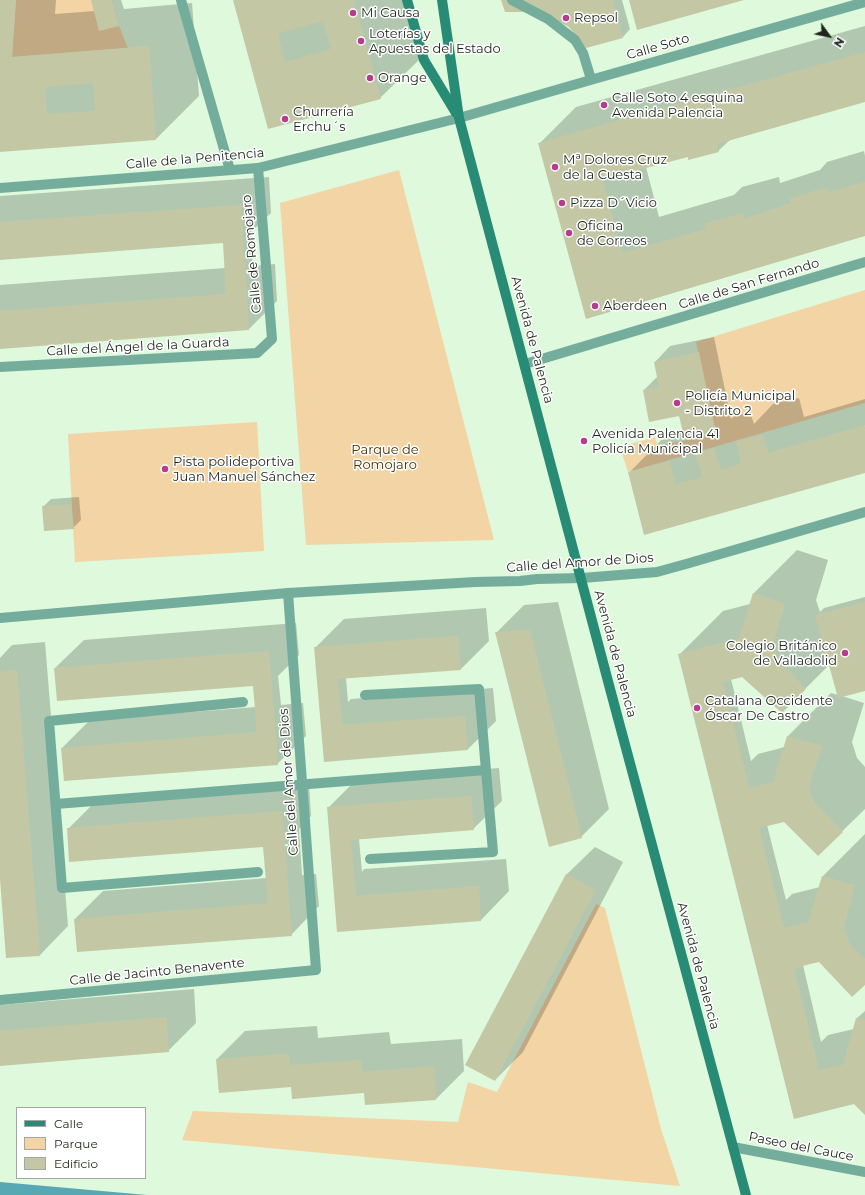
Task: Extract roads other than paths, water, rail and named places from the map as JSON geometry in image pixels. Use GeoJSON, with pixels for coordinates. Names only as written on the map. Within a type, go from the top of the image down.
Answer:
{"type":"FeatureCollection","features":[{"type":"Feature","properties":{"kind":"main road","name":"Avenida de Palencia"},"geometry":{"type":"LineString","coordinates":[[407,0],[424,60],[460,118]]}},
{"type":"Feature","properties":{"kind":"main road","name":"Avenida de Palencia"},"geometry":{"type":"LineString","coordinates":[[442,0],[460,118],[604,665],[746,1195]]}},
{"type":"Feature","properties":{"kind":"street"},"geometry":{"type":"LineString","coordinates":[[181,0],[230,170]]}},
{"type":"Feature","properties":{"kind":"street"},"geometry":{"type":"LineString","coordinates":[[512,0],[548,19],[574,40],[583,53],[591,79]]}},
{"type":"Feature","properties":{"kind":"street","name":"Calle Soto"},"geometry":{"type":"LineString","coordinates":[[460,118],[591,79],[865,2]]}},
{"type":"Feature","properties":{"kind":"street","name":"Calle de la Penitencia"},"geometry":{"type":"LineString","coordinates":[[0,188],[258,168],[460,118]]}},
{"type":"Feature","properties":{"kind":"street","name":"Calle de Romojaro"},"geometry":{"type":"LineString","coordinates":[[258,168],[272,339]]}},
{"type":"Feature","properties":{"kind":"street","name":"Calle de San Fernando"},"geometry":{"type":"LineString","coordinates":[[525,364],[865,262]]}},
{"type":"Feature","properties":{"kind":"street","name":"Calle del Ángel de la Guarda"},"geometry":{"type":"LineString","coordinates":[[0,367],[257,353],[272,339]]}},
{"type":"Feature","properties":{"kind":"street","name":"Calle del Amor de Dios"},"geometry":{"type":"LineString","coordinates":[[0,618],[288,593],[475,582],[582,578],[657,572],[865,512]]}},
{"type":"Feature","properties":{"kind":"street","name":"Calle del Amor de Dios"},"geometry":{"type":"LineString","coordinates":[[288,593],[316,970]]}},
{"type":"Feature","properties":{"kind":"street"},"geometry":{"type":"LineString","coordinates":[[365,695],[479,689],[493,852],[370,859]]}},
{"type":"Feature","properties":{"kind":"street"},"geometry":{"type":"LineString","coordinates":[[243,702],[49,721],[62,888],[258,872]]}},
{"type":"Feature","properties":{"kind":"street"},"geometry":{"type":"LineString","coordinates":[[56,804],[486,770]]}},
{"type":"Feature","properties":{"kind":"street","name":"Calle de Jacinto Benavente"},"geometry":{"type":"LineString","coordinates":[[0,1000],[316,970]]}},
{"type":"Feature","properties":{"kind":"street","name":"Paseo del Cauce"},"geometry":{"type":"LineString","coordinates":[[733,1147],[865,1172]]}},
{"type":"Feature","properties":{"kind":"water"},"geometry":{"type":"Polygon","coordinates":[[[0,1182],[147,1195],[0,1195],[0,1182]]]}},
{"type":"Feature","properties":{"kind":"place","name":"Mi Causa"},"geometry":{"type":"Point","coordinates":[353,13]}},
{"type":"Feature","properties":{"kind":"place","name":"Repsol"},"geometry":{"type":"Point","coordinates":[566,18]}},
{"type":"Feature","properties":{"kind":"place","name":"Loterías y Apuestas del Estado"},"geometry":{"type":"Point","coordinates":[361,41]}},
{"type":"Feature","properties":{"kind":"place","name":"Orange"},"geometry":{"type":"Point","coordinates":[370,78]}},
{"type":"Feature","properties":{"kind":"place","name":"Calle Soto 4 esquina Avenida Palencia"},"geometry":{"type":"Point","coordinates":[604,105]}},
{"type":"Feature","properties":{"kind":"place","name":"Churrería Erchu´s"},"geometry":{"type":"Point","coordinates":[285,119]}},
{"type":"Feature","properties":{"kind":"place","name":"Mª Dolores Cruz de la Cuesta"},"geometry":{"type":"Point","coordinates":[555,167]}},
{"type":"Feature","properties":{"kind":"place","name":"Pizza D´Vicio"},"geometry":{"type":"Point","coordinates":[562,203]}},
{"type":"Feature","properties":{"kind":"place","name":"Oficina de Correos"},"geometry":{"type":"Point","coordinates":[569,233]}},
{"type":"Feature","properties":{"kind":"place","name":"Aberdeen"},"geometry":{"type":"Point","coordinates":[595,306]}},
{"type":"Feature","properties":{"kind":"place","name":"Policía Municipal - Distrito 2"},"geometry":{"type":"Point","coordinates":[677,403]}},
{"type":"Feature","properties":{"kind":"place","name":"Avenida Palencia 41 Policía Municipal"},"geometry":{"type":"Point","coordinates":[584,441]}},
{"type":"Feature","properties":{"kind":"place","name":"Pista polideportiva Juan Manuel Sánchez"},"geometry":{"type":"Point","coordinates":[165,469]}},
{"type":"Feature","properties":{"kind":"place","name":"Colegio Británico de Valladolid"},"geometry":{"type":"Point","coordinates":[845,653]}},
{"type":"Feature","properties":{"kind":"place","name":"Catalana Occidente Óscar De Castro"},"geometry":{"type":"Point","coordinates":[697,708]}},
{"type":"Feature","properties":{"kind":"park label","name":"Parque de Romojaro"},"geometry":{"type":"Point","coordinates":[385,458]}}]}
